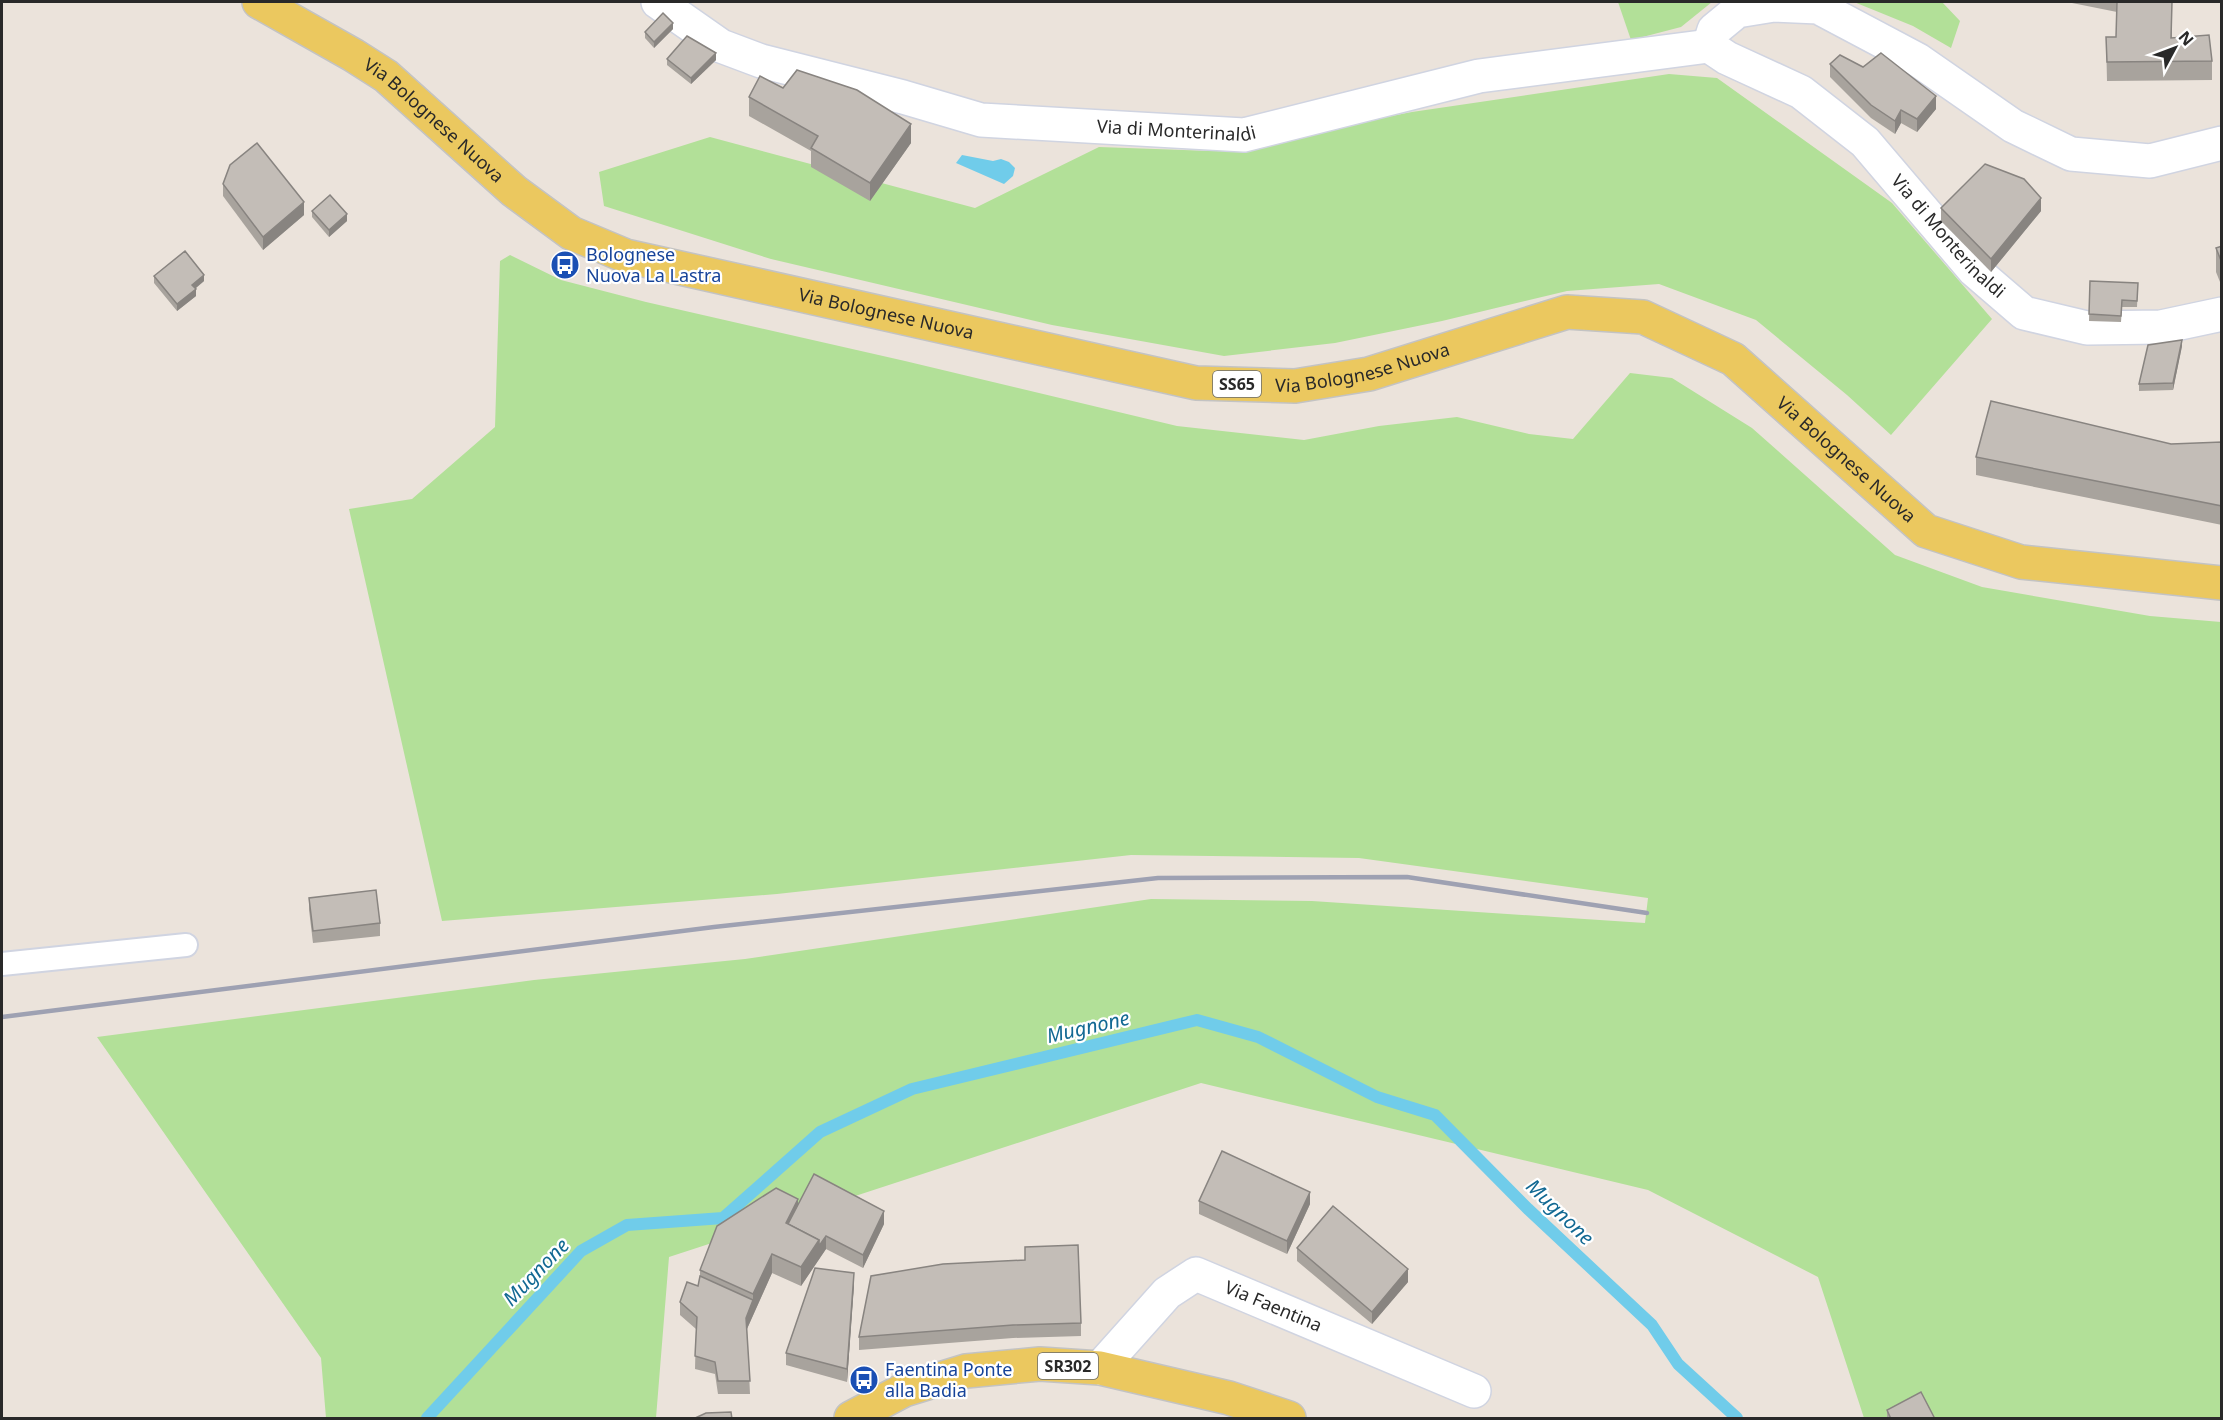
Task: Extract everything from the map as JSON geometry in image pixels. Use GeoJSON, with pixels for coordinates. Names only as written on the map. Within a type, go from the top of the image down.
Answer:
{"type":"FeatureCollection","features":[{"type":"Feature","properties":{"kind":"main road","name":"Via Bolognese Nuova"},"geometry":{"type":"LineString","coordinates":[[259,2],[386,76],[514,191],[571,233],[626,256],[1196,383],[1295,386],[1369,374],[1567,312],[1643,317],[1732,359],[1926,531],[2021,562],[2222,583]]}},
{"type":"Feature","properties":{"kind":"main road","name":"SR302"},"geometry":{"type":"LineString","coordinates":[[851,1419],[904,1390],[966,1371],[1040,1364],[1100,1368],[1229,1398],[1289,1419]]}},
{"type":"Feature","properties":{"kind":"street","name":"Via di Monterinaldi"},"geometry":{"type":"LineString","coordinates":[[658,2],[721,46],[761,61],[903,97],[981,120],[1244,135],[1479,76],[1709,46],[1727,58],[1801,92],[1865,142],[1974,270],[2024,313],[2087,328],[2161,327],[2222,314]]}},
{"type":"Feature","properties":{"kind":"street"},"geometry":{"type":"LineString","coordinates":[[1709,46],[1714,30],[1737,11],[1774,5],[1818,7],[1918,60],[2013,126],[2071,154],[2150,161],[2222,143]]}},
{"type":"Feature","properties":{"kind":"street","name":"Via Faentina"},"geometry":{"type":"LineString","coordinates":[[1100,1368],[1167,1293],[1196,1274],[1474,1391]]}},
{"type":"Feature","properties":{"kind":"lane"},"geometry":{"type":"LineString","coordinates":[[2,964],[186,945]]}},
{"type":"Feature","properties":{"kind":"green space"},"geometry":{"type":"Polygon","coordinates":[[[1618,2],[1712,2],[1681,27],[1631,40],[1618,2]]]}},
{"type":"Feature","properties":{"kind":"green space"},"geometry":{"type":"Polygon","coordinates":[[[1854,2],[1942,2],[1960,21],[1951,48],[1913,26],[1854,2]]]}},
{"type":"Feature","properties":{"kind":"green space"},"geometry":{"type":"Polygon","coordinates":[[[1669,74],[1717,78],[1892,203],[1992,319],[1891,435],[1847,395],[1756,320],[1659,284],[1567,291],[1442,321],[1335,343],[1224,356],[1052,325],[771,259],[604,206],[599,172],[710,137],[975,208],[1099,147],[1211,151],[1412,112],[1669,74]]]}},
{"type":"Feature","properties":{"kind":"green space"},"geometry":{"type":"Polygon","coordinates":[[[510,255],[561,280],[646,302],[1177,426],[1304,440],[1379,426],[1457,417],[1529,434],[1573,439],[1630,373],[1672,378],[1752,428],[1895,555],[1982,587],[2150,616],[2221,622],[2221,1418],[1864,1418],[1818,1277],[1648,1190],[1201,1083],[669,1257],[656,1418],[326,1418],[321,1358],[97,1037],[534,980],[745,959],[1151,899],[1312,901],[1645,923],[1648,898],[1359,858],[1131,855],[777,894],[442,921],[349,509],[412,499],[495,427],[500,261],[510,255]]]}},
{"type":"Feature","properties":{"kind":"water"},"geometry":{"type":"Polygon","coordinates":[[[962,155],[1009,162],[1015,168],[1013,176],[1004,184],[956,163],[962,155]]]}},
{"type":"Feature","properties":{"kind":"building"},"geometry":{"type":"Polygon","coordinates":[[[2117,2],[2172,2],[2171,38],[2209,35],[2212,61],[2107,62],[2106,37],[2116,37],[2117,2]]]}},
{"type":"Feature","properties":{"kind":"building"},"geometry":{"type":"Polygon","coordinates":[[[663,13],[673,23],[654,42],[645,32],[663,13]]]}},
{"type":"Feature","properties":{"kind":"building"},"geometry":{"type":"Polygon","coordinates":[[[687,36],[716,53],[691,78],[667,59],[687,36]]]}},
{"type":"Feature","properties":{"kind":"building"},"geometry":{"type":"Polygon","coordinates":[[[1881,53],[1936,96],[1917,119],[1901,110],[1895,121],[1871,105],[1830,64],[1840,55],[1863,67],[1881,53]]]}},
{"type":"Feature","properties":{"kind":"building"},"geometry":{"type":"Polygon","coordinates":[[[797,70],[857,90],[911,124],[870,183],[811,148],[818,136],[749,97],[760,76],[783,88],[797,70]]]}},
{"type":"Feature","properties":{"kind":"building"},"geometry":{"type":"Polygon","coordinates":[[[257,143],[304,202],[263,237],[223,184],[230,165],[257,143]]]}},
{"type":"Feature","properties":{"kind":"building"},"geometry":{"type":"Polygon","coordinates":[[[1985,164],[2024,179],[2041,198],[1991,259],[1941,208],[1985,164]]]}},
{"type":"Feature","properties":{"kind":"building"},"geometry":{"type":"Polygon","coordinates":[[[330,195],[347,214],[329,230],[312,211],[330,195]]]}},
{"type":"Feature","properties":{"kind":"building"},"geometry":{"type":"Polygon","coordinates":[[[2222,246],[2222,263],[2216,248],[2222,246]]]}},
{"type":"Feature","properties":{"kind":"building"},"geometry":{"type":"Polygon","coordinates":[[[185,251],[204,275],[192,285],[196,289],[177,304],[154,276],[185,251]]]}},
{"type":"Feature","properties":{"kind":"building"},"geometry":{"type":"Polygon","coordinates":[[[2090,281],[2138,283],[2137,301],[2122,300],[2121,316],[2089,314],[2090,281]]]}},
{"type":"Feature","properties":{"kind":"building"},"geometry":{"type":"Polygon","coordinates":[[[2182,340],[2173,383],[2139,384],[2148,345],[2182,340]]]}},
{"type":"Feature","properties":{"kind":"building"},"geometry":{"type":"Polygon","coordinates":[[[1991,401],[2171,444],[2222,442],[2222,506],[1976,457],[1991,401]]]}},
{"type":"Feature","properties":{"kind":"building"},"geometry":{"type":"Polygon","coordinates":[[[376,890],[380,923],[313,931],[309,898],[376,890]]]}},
{"type":"Feature","properties":{"kind":"building"},"geometry":{"type":"Polygon","coordinates":[[[1222,1151],[1310,1192],[1287,1241],[1199,1201],[1222,1151]]]}},
{"type":"Feature","properties":{"kind":"building"},"geometry":{"type":"Polygon","coordinates":[[[814,1174],[884,1211],[863,1255],[826,1236],[819,1246],[819,1240],[788,1224],[814,1174]]]}},
{"type":"Feature","properties":{"kind":"building"},"geometry":{"type":"Polygon","coordinates":[[[776,1188],[798,1199],[786,1223],[819,1240],[801,1267],[772,1254],[753,1294],[700,1270],[717,1226],[776,1188]]]}},
{"type":"Feature","properties":{"kind":"building"},"geometry":{"type":"Polygon","coordinates":[[[1333,1206],[1408,1269],[1372,1312],[1297,1248],[1333,1206]]]}},
{"type":"Feature","properties":{"kind":"building"},"geometry":{"type":"Polygon","coordinates":[[[1078,1245],[1081,1323],[1013,1325],[859,1337],[871,1276],[943,1264],[1025,1260],[1025,1247],[1078,1245]]]}},
{"type":"Feature","properties":{"kind":"building"},"geometry":{"type":"Polygon","coordinates":[[[815,1268],[854,1273],[847,1369],[786,1353],[815,1268]]]}},
{"type":"Feature","properties":{"kind":"building"},"geometry":{"type":"Polygon","coordinates":[[[700,1276],[753,1300],[746,1318],[750,1381],[718,1381],[715,1362],[695,1356],[697,1317],[680,1302],[687,1282],[698,1286],[700,1276]]]}},
{"type":"Feature","properties":{"kind":"building"},"geometry":{"type":"Polygon","coordinates":[[[1921,1392],[1935,1419],[1891,1419],[1887,1410],[1921,1392]]]}},
{"type":"Feature","properties":{"kind":"building"},"geometry":{"type":"Polygon","coordinates":[[[731,1412],[732,1419],[693,1419],[706,1413],[731,1412]]]}},
{"type":"Feature","properties":{"kind":"waterway","name":"Mugnone"},"geometry":{"type":"LineString","coordinates":[[427,1418],[581,1251],[627,1225],[723,1218],[820,1132],[912,1089],[1197,1020],[1258,1037],[1377,1097],[1435,1115],[1528,1209],[1652,1325],[1678,1364],[1737,1418]]}},
{"type":"Feature","properties":{"kind":"railway"},"geometry":{"type":"LineString","coordinates":[[2,1017],[714,927],[1158,878],[1407,877],[1647,913]]}},
{"type":"Feature","properties":{"kind":"place","name":"Bolognese Nuova La Lastra"},"geometry":{"type":"Point","coordinates":[565,265]}},
{"type":"Feature","properties":{"kind":"place","name":"Faentina Ponte alla Badia"},"geometry":{"type":"Point","coordinates":[864,1380]}}]}
